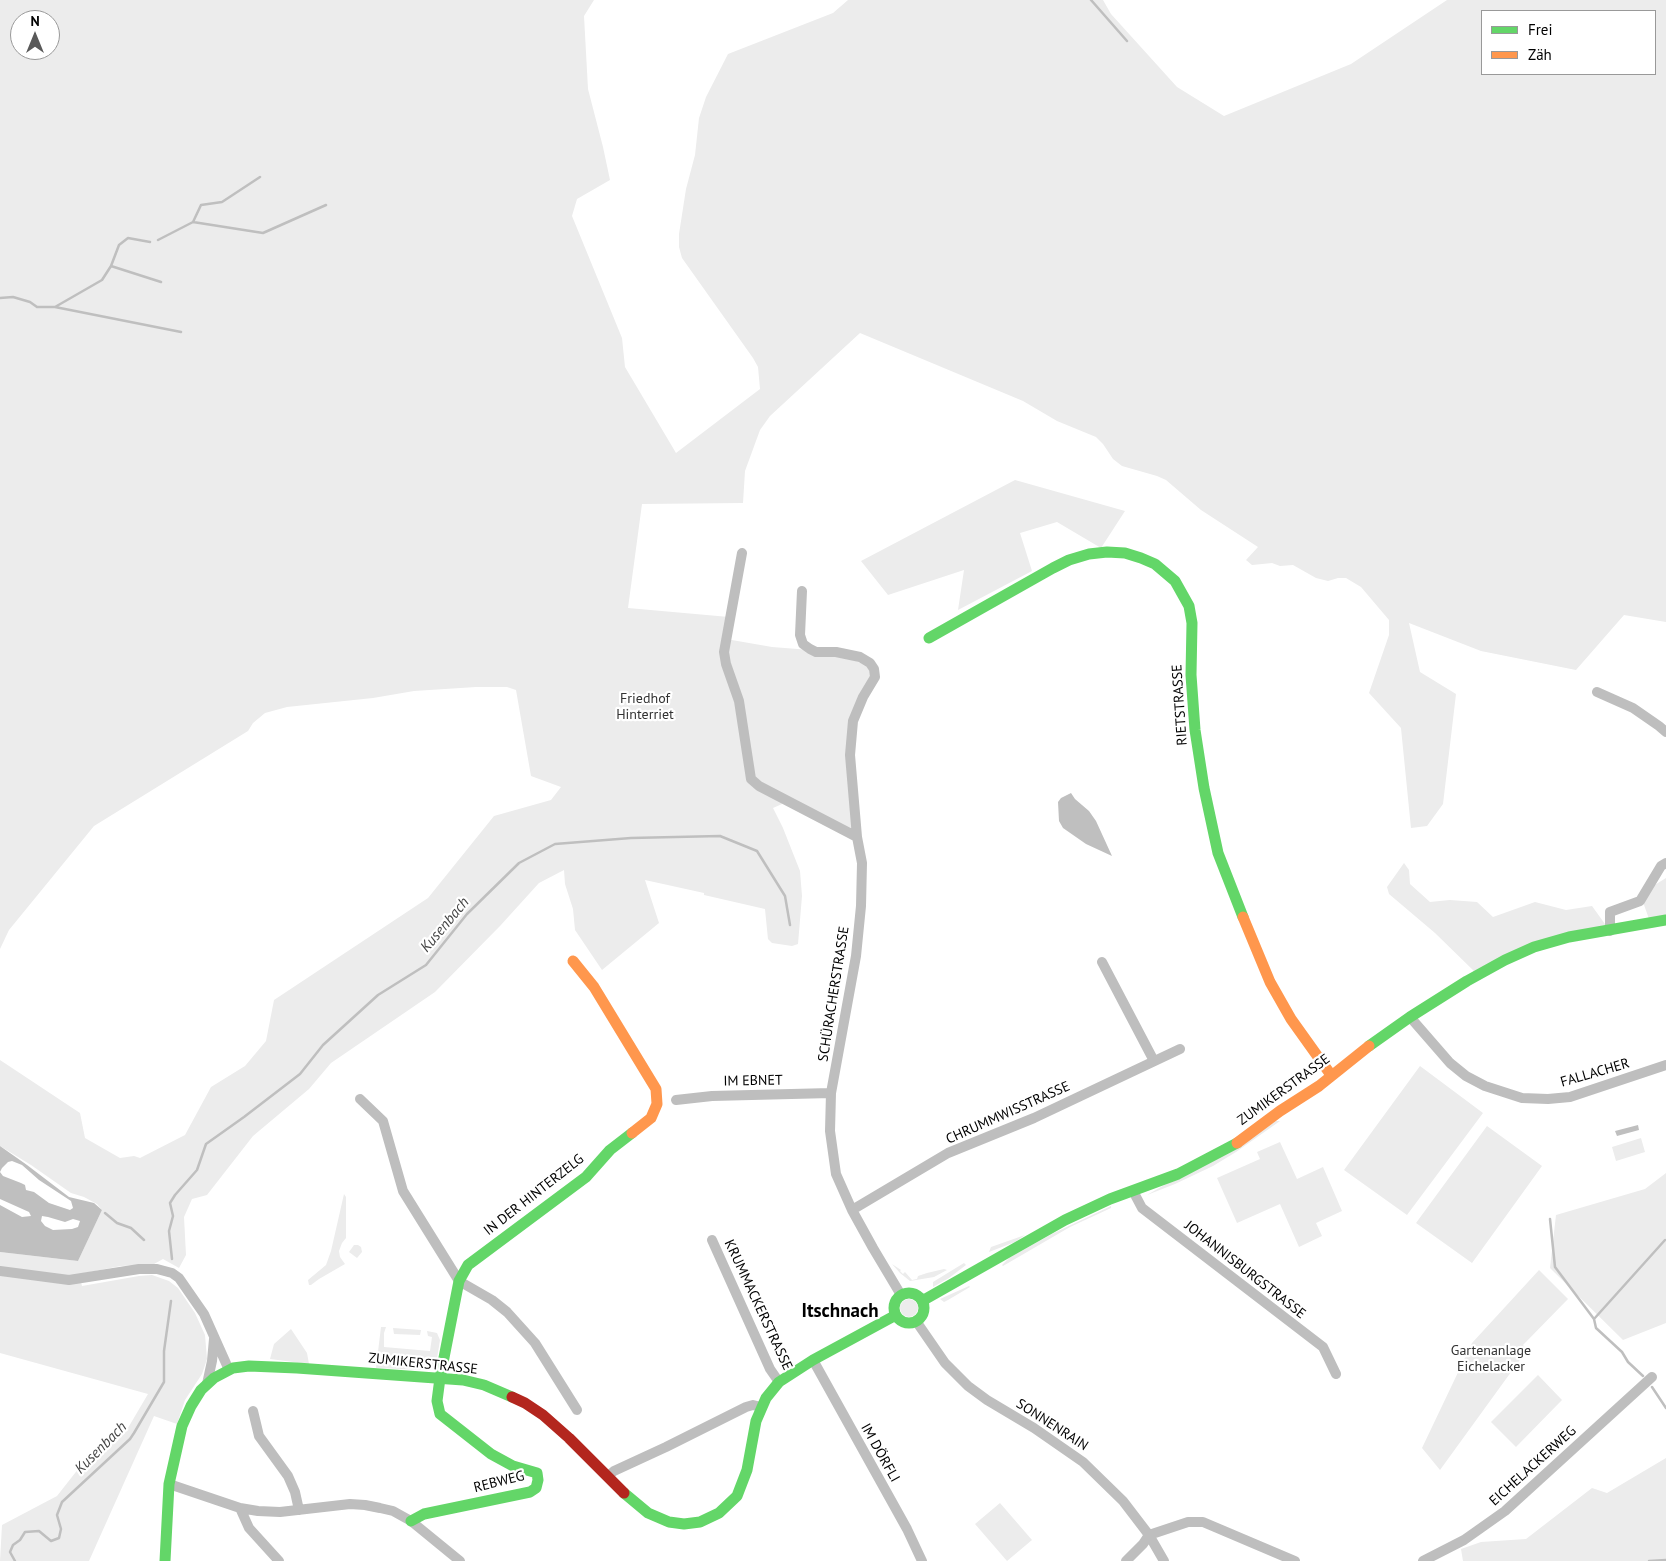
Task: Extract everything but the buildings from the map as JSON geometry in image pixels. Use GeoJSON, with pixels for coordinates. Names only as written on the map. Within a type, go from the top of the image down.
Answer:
{"type":"FeatureCollection","features":[{"type":"Feature","properties":{"kind":"main road","name":"RIETSTRASSE"},"geometry":{"type":"LineString","coordinates":[[929,638],[1053,568],[1069,560],[1089,554],[1125,553],[1141,558],[1155,564],[1175,581],[1189,606],[1192,623],[1191,675],[1195,723],[1204,788],[1218,853],[1270,982],[1291,1019],[1331,1075]]}},
{"type":"Feature","properties":{"kind":"main road","name":"ZUMIKERSTRASSE"},"geometry":{"type":"LineString","coordinates":[[922,1301],[1065,1220],[1110,1199],[1178,1174],[1235,1144],[1280,1111],[1319,1086],[1331,1075],[1410,1018],[1476,975],[1504,960],[1527,950],[1569,937],[1666,920]]}},
{"type":"Feature","properties":{"kind":"main road","name":"IN DER HINTERZELG"},"geometry":{"type":"LineString","coordinates":[[460,1281],[468,1265],[586,1177],[610,1150],[651,1118],[657,1104],[656,1089],[641,1063],[594,987],[573,960]]}},
{"type":"Feature","properties":{"kind":"main road","name":"REBWEG"},"geometry":{"type":"LineString","coordinates":[[411,1521],[424,1514],[530,1492],[538,1485],[537,1474],[513,1466],[490,1454],[440,1414],[437,1401],[440,1378],[449,1326],[460,1281]]}},
{"type":"Feature","properties":{"kind":"main road"},"geometry":{"type":"LineString","coordinates":[[913,1294],[922,1301],[923,1312],[916,1321],[911,1323],[899,1320],[894,1304],[901,1295],[913,1294]]}},
{"type":"Feature","properties":{"kind":"main road","name":"ZUMIKERSTRASSE"},"geometry":{"type":"LineString","coordinates":[[228,1370],[238,1366],[249,1366],[440,1378],[463,1380],[484,1385],[525,1403],[556,1426],[638,1507],[669,1522],[684,1524],[710,1519],[729,1505],[737,1496],[747,1470],[752,1435],[761,1407],[779,1382],[813,1360],[896,1315]]}},
{"type":"Feature","properties":{"kind":"main road"},"geometry":{"type":"LineString","coordinates":[[165,1561],[169,1484],[182,1426],[196,1397],[214,1378],[228,1370]]}},
{"type":"Feature","properties":{"kind":"street"},"geometry":{"type":"LineString","coordinates":[[742,553],[724,652],[726,664],[739,701],[751,779],[759,786],[857,837]]}},
{"type":"Feature","properties":{"kind":"street","name":"SCHÜRACHERSTRASSE"},"geometry":{"type":"LineString","coordinates":[[802,591],[800,635],[803,644],[816,652],[836,652],[860,657],[874,668],[875,677],[863,697],[853,721],[850,755],[857,837],[862,863],[861,906],[856,956],[831,1093],[830,1131],[836,1174],[852,1210],[901,1295]]}},
{"type":"Feature","properties":{"kind":"street"},"geometry":{"type":"LineString","coordinates":[[1597,692],[1633,708],[1666,732]]}},
{"type":"Feature","properties":{"kind":"street"},"geometry":{"type":"LineString","coordinates":[[1610,931],[1610,912],[1640,901],[1661,866],[1666,863]]}},
{"type":"Feature","properties":{"kind":"street"},"geometry":{"type":"LineString","coordinates":[[1102,962],[1154,1061]]}},
{"type":"Feature","properties":{"kind":"street","name":"FALLACHER"},"geometry":{"type":"LineString","coordinates":[[1410,1018],[1450,1063],[1466,1076],[1486,1086],[1522,1098],[1548,1100],[1570,1096],[1666,1065]]}},
{"type":"Feature","properties":{"kind":"street","name":"CHRUMMWISSTRASSE"},"geometry":{"type":"LineString","coordinates":[[852,1210],[948,1153],[1034,1118],[1180,1049]]}},
{"type":"Feature","properties":{"kind":"street","name":"IM EBNET"},"geometry":{"type":"LineString","coordinates":[[676,1100],[712,1096],[831,1093]]}},
{"type":"Feature","properties":{"kind":"street"},"geometry":{"type":"LineString","coordinates":[[360,1099],[383,1121],[403,1191],[460,1281],[492,1300],[507,1312],[535,1343],[577,1410]]}},
{"type":"Feature","properties":{"kind":"street","name":"JOHANNISBURGSTRASSE"},"geometry":{"type":"LineString","coordinates":[[1133,1191],[1142,1208],[1323,1347],[1336,1374]]}},
{"type":"Feature","properties":{"kind":"street","name":"KRUMMACKERSTRASSE"},"geometry":{"type":"LineString","coordinates":[[712,1240],[770,1369],[779,1382]]}},
{"type":"Feature","properties":{"kind":"street"},"geometry":{"type":"LineString","coordinates":[[0,1271],[69,1280],[139,1269],[157,1269],[172,1273],[179,1278],[193,1296],[214,1335],[228,1370]]}},
{"type":"Feature","properties":{"kind":"street","name":"SONNENRAIN"},"geometry":{"type":"LineString","coordinates":[[916,1321],[945,1363],[960,1380],[987,1400],[1034,1428],[1084,1462],[1123,1501],[1149,1535],[1164,1561]]}},
{"type":"Feature","properties":{"kind":"street"},"geometry":{"type":"LineString","coordinates":[[207,1384],[214,1352],[214,1335]]}},
{"type":"Feature","properties":{"kind":"street","name":"IM DÖRFLI"},"geometry":{"type":"LineString","coordinates":[[813,1360],[907,1529],[922,1561]]}},
{"type":"Feature","properties":{"kind":"street","name":"EICHELACKERWEG"},"geometry":{"type":"LineString","coordinates":[[1423,1561],[1464,1540],[1505,1511],[1652,1377]]}},
{"type":"Feature","properties":{"kind":"street"},"geometry":{"type":"LineString","coordinates":[[608,1476],[614,1471],[746,1407],[761,1407]]}},
{"type":"Feature","properties":{"kind":"street"},"geometry":{"type":"LineString","coordinates":[[253,1412],[259,1436],[288,1476],[295,1492],[299,1510]]}},
{"type":"Feature","properties":{"kind":"street"},"geometry":{"type":"LineString","coordinates":[[169,1484],[240,1508],[258,1511],[280,1512],[350,1504],[365,1505],[394,1512],[411,1521],[460,1561]]}},
{"type":"Feature","properties":{"kind":"street"},"geometry":{"type":"LineString","coordinates":[[240,1508],[249,1528],[279,1561]]}},
{"type":"Feature","properties":{"kind":"street"},"geometry":{"type":"LineString","coordinates":[[1126,1561],[1149,1535],[1188,1522],[1203,1522],[1295,1561]]}},
{"type":"Feature","properties":{"kind":"green space","name":"Friedhof Hinterriet"},"geometry":{"type":"Polygon","coordinates":[[[0,0],[594,0],[584,16],[588,89],[610,180],[577,199],[572,216],[622,338],[625,367],[676,453],[760,389],[758,367],[753,358],[682,258],[679,247],[679,234],[686,189],[695,155],[699,118],[706,97],[728,54],[833,13],[848,0],[1103,0],[1111,14],[1177,87],[1224,116],[1351,64],[1447,0],[1666,0],[1666,622],[1624,615],[1576,670],[1481,651],[1409,623],[1420,672],[1456,694],[1443,804],[1427,826],[1411,828],[1401,728],[1369,693],[1389,635],[1389,620],[1361,587],[1346,578],[1328,581],[1316,578],[1293,565],[1280,566],[1272,563],[1252,565],[1246,560],[1258,547],[1201,510],[1166,480],[1122,466],[1113,459],[1096,437],[1057,421],[1023,401],[860,333],[770,416],[760,430],[745,471],[743,503],[642,504],[628,608],[729,617],[726,639],[772,647],[836,652],[874,669],[853,721],[857,837],[781,797],[782,804],[773,808],[800,871],[802,896],[798,944],[792,946],[772,943],[768,939],[765,909],[645,880],[659,923],[602,970],[575,930],[573,909],[565,884],[564,870],[539,883],[435,992],[331,1063],[309,1089],[253,1136],[207,1195],[192,1199],[184,1217],[186,1255],[179,1268],[163,1259],[154,1264],[121,1266],[79,1274],[82,1286],[152,1275],[169,1281],[178,1288],[195,1313],[205,1335],[207,1359],[202,1374],[185,1400],[177,1424],[154,1416],[89,1561],[0,1561],[2,1525],[57,1496],[97,1445],[114,1442],[125,1433],[148,1394],[0,1353],[0,1252],[78,1261],[102,1210],[97,1204],[71,1193],[0,1146],[0,1060],[80,1113],[85,1138],[120,1158],[134,1156],[140,1158],[185,1135],[211,1087],[245,1066],[266,1041],[274,1000],[428,898],[494,816],[551,800],[561,787],[531,776],[516,690],[507,687],[476,687],[414,691],[373,698],[287,707],[265,713],[253,723],[248,731],[94,826],[9,930],[0,949],[0,0]]]}},
{"type":"Feature","properties":{"kind":"green space"},"geometry":{"type":"Polygon","coordinates":[[[1015,480],[1125,511],[1101,548],[1057,522],[1020,533],[1032,571],[958,610],[964,570],[888,595],[861,561],[1015,480]]]}},
{"type":"Feature","properties":{"kind":"green space"},"geometry":{"type":"Polygon","coordinates":[[[1404,863],[1409,870],[1410,884],[1430,902],[1450,900],[1477,902],[1493,917],[1535,902],[1566,910],[1592,906],[1610,931],[1569,937],[1477,974],[1435,933],[1389,894],[1387,887],[1404,863]]]}},
{"type":"Feature","properties":{"kind":"green space"},"geometry":{"type":"Polygon","coordinates":[[[1666,878],[1666,916],[1649,919],[1643,902],[1653,886],[1666,878]]]}},
{"type":"Feature","properties":{"kind":"green space"},"geometry":{"type":"Polygon","coordinates":[[[1420,1066],[1483,1113],[1407,1215],[1344,1170],[1420,1066]]]}},
{"type":"Feature","properties":{"kind":"green space"},"geometry":{"type":"Polygon","coordinates":[[[1276,1121],[1280,1121],[1213,1166],[1147,1195],[1276,1121]]]}},
{"type":"Feature","properties":{"kind":"green space"},"geometry":{"type":"Polygon","coordinates":[[[1487,1126],[1542,1166],[1472,1263],[1416,1223],[1487,1126]]]}},
{"type":"Feature","properties":{"kind":"green space"},"geometry":{"type":"Polygon","coordinates":[[[1641,1138],[1645,1152],[1616,1161],[1612,1147],[1641,1138]]]}},
{"type":"Feature","properties":{"kind":"green space"},"geometry":{"type":"Polygon","coordinates":[[[1280,1142],[1297,1179],[1323,1167],[1342,1211],[1316,1223],[1322,1236],[1299,1247],[1280,1204],[1237,1223],[1217,1178],[1260,1159],[1257,1152],[1280,1142]]]}},
{"type":"Feature","properties":{"kind":"green space"},"geometry":{"type":"Polygon","coordinates":[[[1666,1173],[1666,1323],[1623,1340],[1550,1268],[1556,1215],[1645,1189],[1666,1173]]]}},
{"type":"Feature","properties":{"kind":"green space"},"geometry":{"type":"Polygon","coordinates":[[[344,1194],[346,1197],[346,1238],[339,1251],[340,1257],[345,1264],[309,1285],[308,1280],[326,1265],[344,1194]]]}},
{"type":"Feature","properties":{"kind":"green space"},"geometry":{"type":"Polygon","coordinates":[[[1111,1206],[1111,1208],[1070,1227],[1002,1265],[1009,1258],[1052,1234],[1111,1206]]]}},
{"type":"Feature","properties":{"kind":"green space"},"geometry":{"type":"Polygon","coordinates":[[[1025,1235],[1015,1242],[989,1252],[991,1247],[1025,1235]]]}},
{"type":"Feature","properties":{"kind":"green space"},"geometry":{"type":"Polygon","coordinates":[[[354,1245],[361,1247],[362,1252],[357,1258],[349,1252],[354,1245]]]}},
{"type":"Feature","properties":{"kind":"green space"},"geometry":{"type":"Polygon","coordinates":[[[964,1263],[966,1265],[933,1287],[933,1282],[964,1263]]]}},
{"type":"Feature","properties":{"kind":"green space"},"geometry":{"type":"Polygon","coordinates":[[[892,1264],[901,1270],[903,1274],[905,1272],[912,1280],[927,1273],[947,1270],[934,1277],[910,1281],[892,1264]]]}},
{"type":"Feature","properties":{"kind":"green space","name":"Gartenanlage Eichelacker"},"geometry":{"type":"Polygon","coordinates":[[[1539,1270],[1568,1299],[1523,1345],[1527,1350],[1440,1470],[1422,1448],[1472,1343],[1539,1270]]]}},
{"type":"Feature","properties":{"kind":"green space"},"geometry":{"type":"Polygon","coordinates":[[[969,1286],[944,1302],[940,1299],[969,1286]]]}},
{"type":"Feature","properties":{"kind":"green space"},"geometry":{"type":"Polygon","coordinates":[[[909,1299],[915,1302],[918,1308],[915,1314],[909,1317],[903,1314],[900,1308],[903,1302],[909,1299]]]}},
{"type":"Feature","properties":{"kind":"green space"},"geometry":{"type":"Polygon","coordinates":[[[381,1327],[386,1327],[384,1347],[430,1351],[432,1337],[428,1336],[427,1331],[437,1333],[440,1340],[436,1365],[426,1370],[376,1368],[381,1327]]]}},
{"type":"Feature","properties":{"kind":"green space"},"geometry":{"type":"Polygon","coordinates":[[[393,1328],[421,1330],[420,1335],[394,1334],[393,1328]]]}},
{"type":"Feature","properties":{"kind":"green space"},"geometry":{"type":"Polygon","coordinates":[[[291,1329],[307,1353],[309,1364],[270,1359],[274,1344],[291,1329]]]}},
{"type":"Feature","properties":{"kind":"green space"},"geometry":{"type":"Polygon","coordinates":[[[1538,1375],[1562,1400],[1516,1447],[1491,1422],[1538,1375]]]}},
{"type":"Feature","properties":{"kind":"green space"},"geometry":{"type":"Polygon","coordinates":[[[1666,1458],[1666,1561],[1463,1561],[1461,1549],[1481,1542],[1526,1539],[1592,1488],[1607,1493],[1666,1458]]]}},
{"type":"Feature","properties":{"kind":"green space"},"geometry":{"type":"Polygon","coordinates":[[[1000,1503],[1032,1540],[1007,1561],[975,1524],[1000,1503]]]}},
{"type":"Feature","properties":{"kind":"shaded area"},"geometry":{"type":"Polygon","coordinates":[[[1071,793],[1096,821],[1112,856],[1086,844],[1063,828],[1059,821],[1058,802],[1061,798],[1071,793]]]}},
{"type":"Feature","properties":{"kind":"shaded area"},"geometry":{"type":"Polygon","coordinates":[[[1638,1125],[1639,1130],[1617,1136],[1615,1131],[1638,1125]]]}},
{"type":"Feature","properties":{"kind":"shaded area"},"geometry":{"type":"Polygon","coordinates":[[[0,1146],[69,1197],[94,1203],[102,1210],[78,1261],[0,1252],[0,1205],[22,1217],[31,1216],[29,1212],[0,1199],[0,1146]],[[12,1161],[2,1168],[0,1172],[3,1176],[25,1185],[26,1190],[34,1192],[49,1203],[70,1210],[73,1208],[71,1201],[39,1180],[22,1165],[12,1161]],[[42,1216],[41,1221],[45,1226],[53,1230],[78,1227],[80,1221],[73,1219],[65,1222],[42,1216]]]}},
{"type":"Feature","properties":{"kind":"waterway"},"geometry":{"type":"LineString","coordinates":[[1091,0],[1127,41]]}},
{"type":"Feature","properties":{"kind":"waterway"},"geometry":{"type":"LineString","coordinates":[[193,222],[201,205],[222,202],[260,177]]}},
{"type":"Feature","properties":{"kind":"waterway"},"geometry":{"type":"LineString","coordinates":[[158,240],[193,222],[263,233],[326,205]]}},
{"type":"Feature","properties":{"kind":"waterway"},"geometry":{"type":"LineString","coordinates":[[0,298],[13,297],[30,302],[37,307],[55,307],[102,280],[111,266],[119,245],[128,238],[150,242]]}},
{"type":"Feature","properties":{"kind":"waterway"},"geometry":{"type":"LineString","coordinates":[[111,266],[161,282]]}},
{"type":"Feature","properties":{"kind":"waterway"},"geometry":{"type":"LineString","coordinates":[[55,307],[181,332]]}},
{"type":"Feature","properties":{"kind":"waterway","name":"Kusenbach"},"geometry":{"type":"LineString","coordinates":[[172,1259],[169,1231],[173,1216],[170,1203],[197,1170],[206,1144],[300,1074],[323,1045],[378,995],[426,965],[467,914],[519,863],[555,844],[631,838],[720,836],[757,851],[785,896],[790,925]]}},
{"type":"Feature","properties":{"kind":"waterway"},"geometry":{"type":"LineString","coordinates":[[105,1213],[117,1223],[131,1228],[144,1240]]}},
{"type":"Feature","properties":{"kind":"waterway"},"geometry":{"type":"LineString","coordinates":[[1550,1219],[1555,1267],[1594,1319],[1596,1328],[1622,1352],[1628,1362],[1643,1376]]}},
{"type":"Feature","properties":{"kind":"waterway"},"geometry":{"type":"LineString","coordinates":[[1594,1319],[1665,1240]]}},
{"type":"Feature","properties":{"kind":"waterway","name":"Kusenbach"},"geometry":{"type":"LineString","coordinates":[[15,1561],[10,1552],[13,1545],[20,1540],[25,1532],[39,1531],[51,1541],[59,1538],[61,1529],[57,1515],[62,1502],[130,1439],[134,1433],[164,1382],[164,1351],[171,1301]]}},
{"type":"Feature","properties":{"kind":"waterway"},"geometry":{"type":"LineString","coordinates":[[1652,1387],[1666,1408]]}},
{"type":"Feature","properties":{"kind":"waterway"},"geometry":{"type":"LineString","coordinates":[[1649,1561],[1666,1560]]}},
{"type":"Feature","properties":{"kind":"traffic: fast"},"geometry":{"type":"LineString","coordinates":[[929,638],[1053,568],[1069,560],[1089,554],[1125,553],[1141,558],[1155,564],[1175,581],[1189,606],[1192,623],[1191,675],[1195,730],[1204,788],[1218,853],[1243,917]]}},
{"type":"Feature","properties":{"kind":"traffic: fast"},"geometry":{"type":"LineString","coordinates":[[1369,1046],[1410,1017],[1467,981],[1505,960],[1534,947],[1569,937],[1666,920]]}},
{"type":"Feature","properties":{"kind":"traffic: fast"},"geometry":{"type":"LineString","coordinates":[[411,1521],[424,1514],[530,1492],[536,1488],[537,1473],[513,1466],[491,1454],[440,1414],[437,1401],[440,1378],[459,1281],[468,1265],[586,1177],[610,1150],[632,1133]]}},
{"type":"Feature","properties":{"kind":"traffic: fast"},"geometry":{"type":"LineString","coordinates":[[922,1301],[1065,1220],[1110,1199],[1178,1174],[1237,1143]]}},
{"type":"Feature","properties":{"kind":"traffic: fast"},"geometry":{"type":"LineString","coordinates":[[909,1293],[915,1294],[923,1302],[924,1308],[923,1314],[915,1322],[909,1323],[903,1322],[895,1314],[894,1308],[895,1302],[903,1294],[909,1293]]}},
{"type":"Feature","properties":{"kind":"traffic: fast"},"geometry":{"type":"LineString","coordinates":[[624,1493],[648,1513],[669,1522],[684,1524],[700,1522],[719,1513],[737,1496],[747,1470],[756,1421],[766,1398],[779,1382],[813,1360],[896,1315]]}},
{"type":"Feature","properties":{"kind":"traffic: fast"},"geometry":{"type":"LineString","coordinates":[[165,1561],[169,1484],[182,1426],[201,1390],[214,1378],[233,1368],[249,1366],[297,1368],[463,1380],[484,1385],[512,1397]]}},
{"type":"Feature","properties":{"kind":"traffic: slow"},"geometry":{"type":"LineString","coordinates":[[1243,917],[1270,982],[1291,1019],[1331,1075]]}},
{"type":"Feature","properties":{"kind":"traffic: slow"},"geometry":{"type":"LineString","coordinates":[[573,961],[594,987],[656,1089],[657,1104],[651,1118],[632,1133]]}},
{"type":"Feature","properties":{"kind":"traffic: slow"},"geometry":{"type":"LineString","coordinates":[[1237,1143],[1280,1111],[1319,1086],[1369,1046]]}},
{"type":"Feature","properties":{"kind":"traffic: jam"},"geometry":{"type":"LineString","coordinates":[[512,1397],[543,1415],[624,1493]]}},
{"type":"Feature","properties":{"kind":"district","name":"Itschnach"},"geometry":{"type":"Point","coordinates":[840,1312]}}]}
